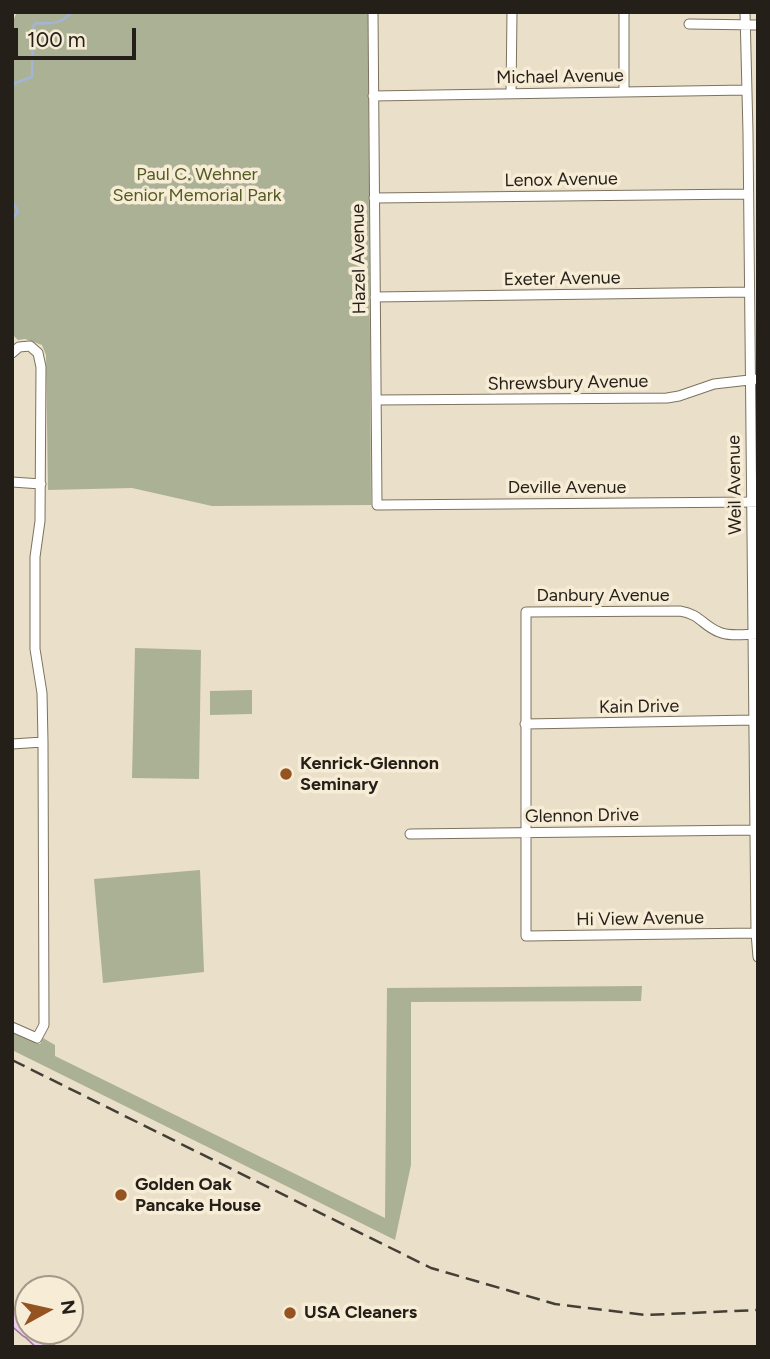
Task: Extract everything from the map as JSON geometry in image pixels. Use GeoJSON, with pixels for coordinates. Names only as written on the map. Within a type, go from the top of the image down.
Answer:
{"type":"FeatureCollection","features":[{"type":"Feature","properties":{"kind":"street","name":"Hazel Avenue"},"geometry":{"type":"LineString","coordinates":[[373,12],[377,505]]}},
{"type":"Feature","properties":{"kind":"street"},"geometry":{"type":"LineString","coordinates":[[511,94],[512,12]]}},
{"type":"Feature","properties":{"kind":"street"},"geometry":{"type":"LineString","coordinates":[[624,12],[624,92]]}},
{"type":"Feature","properties":{"kind":"street","name":"Weil Avenue"},"geometry":{"type":"LineString","coordinates":[[745,12],[747,90],[753,133],[748,194],[749,292],[754,380],[754,720],[758,957]]}},
{"type":"Feature","properties":{"kind":"street"},"geometry":{"type":"LineString","coordinates":[[689,24],[758,25]]}},
{"type":"Feature","properties":{"kind":"street","name":"Michael Avenue"},"geometry":{"type":"LineString","coordinates":[[373,96],[747,90]]}},
{"type":"Feature","properties":{"kind":"street","name":"Lenox Avenue"},"geometry":{"type":"LineString","coordinates":[[374,198],[748,194]]}},
{"type":"Feature","properties":{"kind":"street","name":"Exeter Avenue"},"geometry":{"type":"LineString","coordinates":[[375,297],[749,292]]}},
{"type":"Feature","properties":{"kind":"street"},"geometry":{"type":"LineString","coordinates":[[12,353],[19,347],[30,346],[38,353],[41,367],[41,484],[35,557],[35,649],[42,693],[44,1025],[37,1038],[12,1027]]}},
{"type":"Feature","properties":{"kind":"street","name":"Shrewsbury Avenue"},"geometry":{"type":"LineString","coordinates":[[376,400],[667,398],[714,384],[754,380]]}},
{"type":"Feature","properties":{"kind":"street"},"geometry":{"type":"LineString","coordinates":[[12,482],[41,484]]}},
{"type":"Feature","properties":{"kind":"street","name":"Deville Avenue"},"geometry":{"type":"LineString","coordinates":[[377,505],[755,502]]}},
{"type":"Feature","properties":{"kind":"street","name":"Danbury Avenue"},"geometry":{"type":"LineString","coordinates":[[525,724],[526,612],[680,611],[694,615],[719,632],[755,634]]}},
{"type":"Feature","properties":{"kind":"street","name":"Kain Drive"},"geometry":{"type":"LineString","coordinates":[[525,724],[754,720]]}},
{"type":"Feature","properties":{"kind":"street"},"geometry":{"type":"LineString","coordinates":[[525,724],[525,832]]}},
{"type":"Feature","properties":{"kind":"street"},"geometry":{"type":"LineString","coordinates":[[12,744],[43,742]]}},
{"type":"Feature","properties":{"kind":"street","name":"Glennon Drive"},"geometry":{"type":"LineString","coordinates":[[410,834],[755,830]]}},
{"type":"Feature","properties":{"kind":"street","name":"Hi View Avenue"},"geometry":{"type":"LineString","coordinates":[[525,832],[526,936],[756,933]]}},
{"type":"Feature","properties":{"kind":"green space","name":"Paul C. Wehner Senior Memorial Park"},"geometry":{"type":"Polygon","coordinates":[[[17,12],[368,12],[371,505],[212,506],[132,488],[48,490],[46,355],[42,345],[25,339],[18,340],[12,334],[12,23],[17,12]]]}},
{"type":"Feature","properties":{"kind":"green space"},"geometry":{"type":"Polygon","coordinates":[[[135,648],[201,650],[199,779],[132,778],[135,648]]]}},
{"type":"Feature","properties":{"kind":"green space"},"geometry":{"type":"Polygon","coordinates":[[[252,690],[252,714],[210,715],[210,691],[252,690]]]}},
{"type":"Feature","properties":{"kind":"green space"},"geometry":{"type":"Polygon","coordinates":[[[200,870],[204,972],[103,983],[94,879],[200,870]]]}},
{"type":"Feature","properties":{"kind":"green space"},"geometry":{"type":"Polygon","coordinates":[[[642,986],[641,1001],[411,1002],[411,1165],[395,1240],[12,1050],[12,1031],[40,1044],[43,1038],[55,1045],[55,1056],[385,1218],[387,988],[642,986]]]}},
{"type":"Feature","properties":{"kind":"waterway"},"geometry":{"type":"LineString","coordinates":[[12,87],[15,83],[32,77],[33,26],[36,23],[60,21],[72,12]]}},
{"type":"Feature","properties":{"kind":"waterway"},"geometry":{"type":"LineString","coordinates":[[12,202],[18,211],[12,220]]}},
{"type":"Feature","properties":{"kind":"railway"},"geometry":{"type":"LineString","coordinates":[[12,1060],[431,1268],[555,1304],[645,1315],[758,1310]]}},
{"type":"Feature","properties":{"kind":"place","name":"Kenrick-Glennon Seminary"},"geometry":{"type":"Point","coordinates":[286,774]}},
{"type":"Feature","properties":{"kind":"place","name":"Golden Oak Pancake House"},"geometry":{"type":"Point","coordinates":[121,1195]}},
{"type":"Feature","properties":{"kind":"place","name":"USA Cleaners"},"geometry":{"type":"Point","coordinates":[290,1313]}}]}
